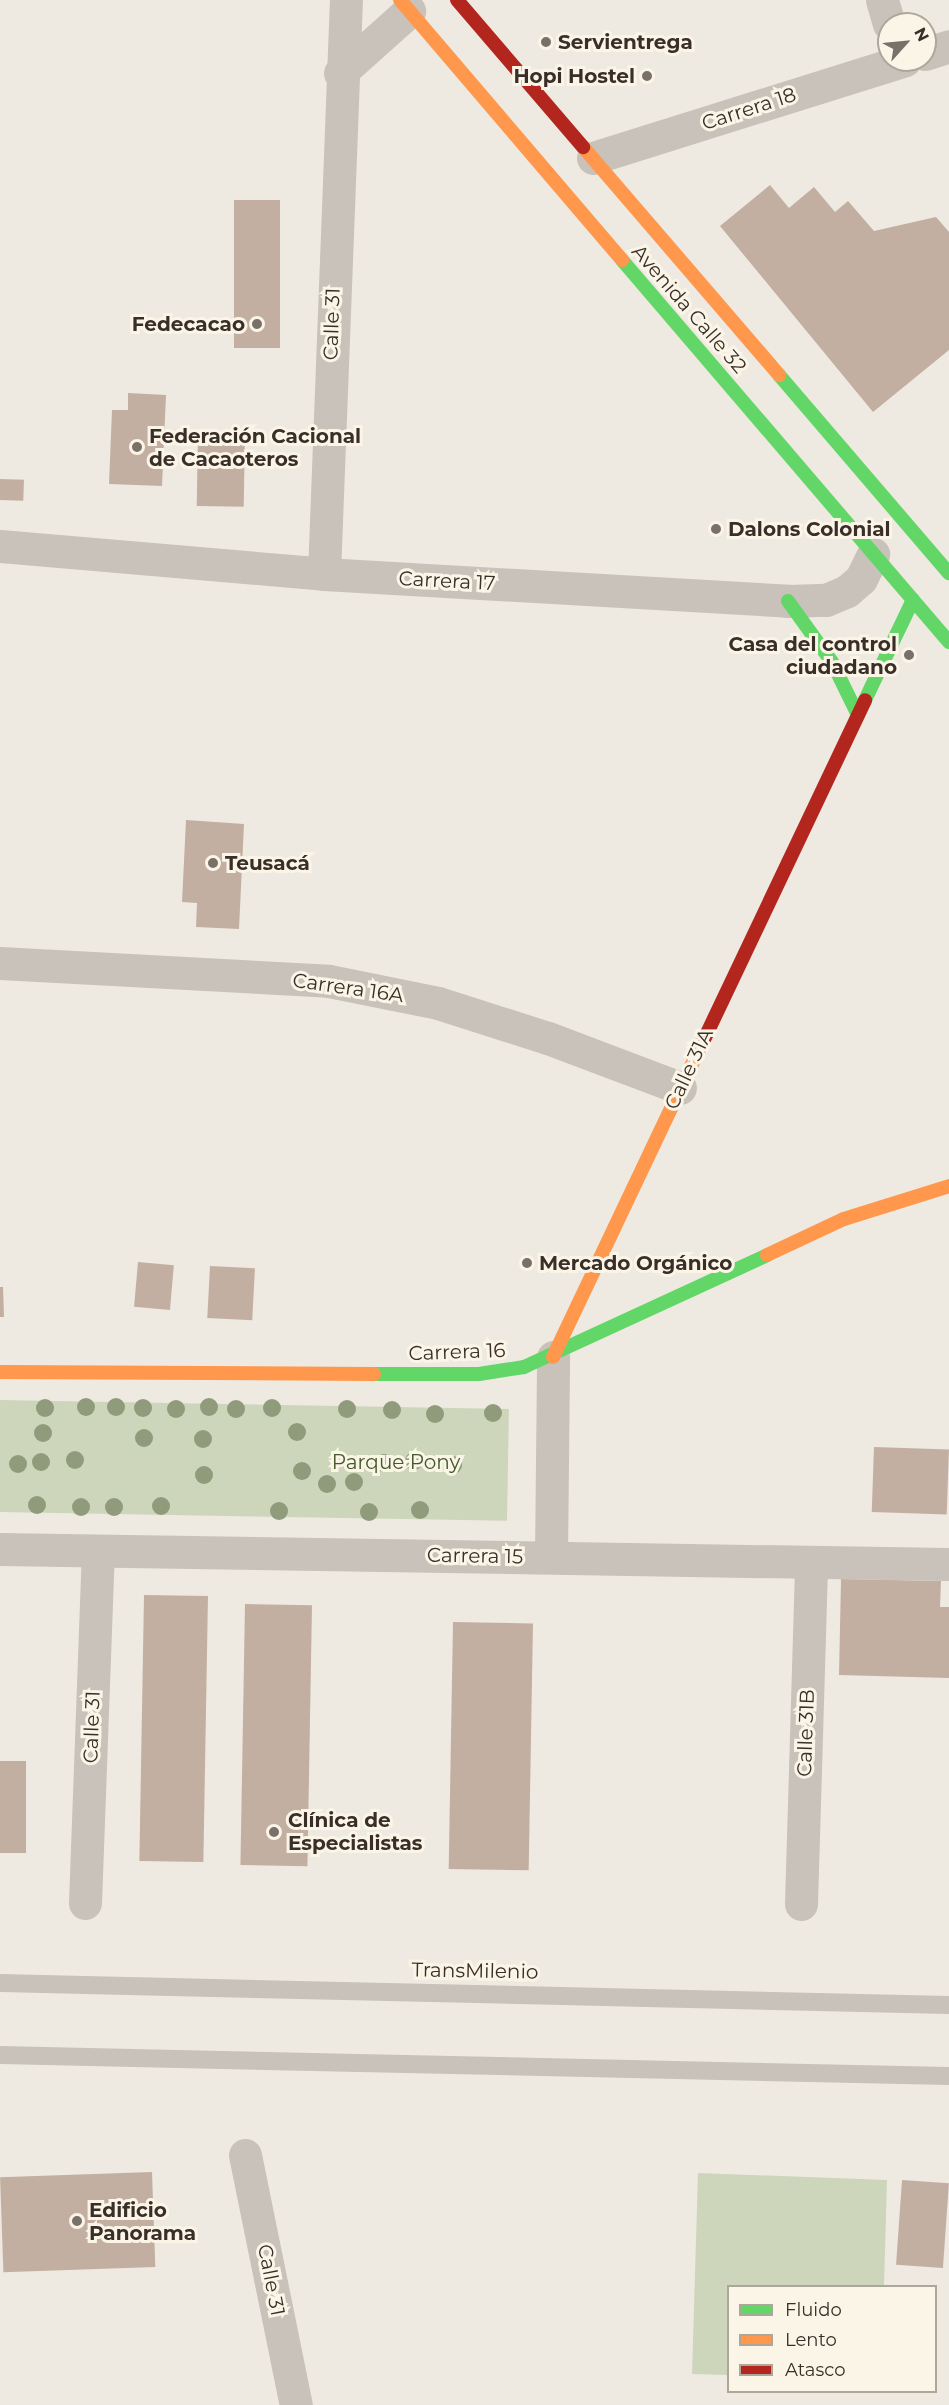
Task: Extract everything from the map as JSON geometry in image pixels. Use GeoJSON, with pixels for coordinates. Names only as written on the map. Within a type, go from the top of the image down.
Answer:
{"type":"FeatureCollection","features":[{"type":"Feature","properties":{"kind":"street","name":"Calle 31"},"geometry":{"type":"LineString","coordinates":[[324,574],[340,73],[346,0]]}},
{"type":"Feature","properties":{"kind":"street","name":"Avenida Calle 32"},"geometry":{"type":"LineString","coordinates":[[457,0],[949,573]]}},
{"type":"Feature","properties":{"kind":"street"},"geometry":{"type":"LineString","coordinates":[[340,73],[404,5]]}},
{"type":"Feature","properties":{"kind":"street","name":"Avenida Calle 32"},"geometry":{"type":"LineString","coordinates":[[404,5],[949,642]]}},
{"type":"Feature","properties":{"kind":"street","name":"Carrera 18"},"geometry":{"type":"LineString","coordinates":[[593,158],[877,69]]}},
{"type":"Feature","properties":{"kind":"street","name":"Carrera 17"},"geometry":{"type":"LineString","coordinates":[[0,546],[324,574],[788,602],[826,600],[847,591],[861,579],[873,554]]}},
{"type":"Feature","properties":{"kind":"street"},"geometry":{"type":"LineString","coordinates":[[913,600],[940,585]]}},
{"type":"Feature","properties":{"kind":"street","name":"Calle 31A"},"geometry":{"type":"LineString","coordinates":[[550,1557],[553,1357],[913,600]]}},
{"type":"Feature","properties":{"kind":"street"},"geometry":{"type":"LineString","coordinates":[[788,602],[832,662],[858,715]]}},
{"type":"Feature","properties":{"kind":"street","name":"Carrera 16A"},"geometry":{"type":"LineString","coordinates":[[0,963],[329,981],[438,1003],[548,1038],[680,1088]]}},
{"type":"Feature","properties":{"kind":"street","name":"Carrera 16"},"geometry":{"type":"LineString","coordinates":[[0,1372],[479,1374],[524,1367],[553,1357],[844,1219],[949,1186]]}},
{"type":"Feature","properties":{"kind":"street","name":"Carrera 15"},"geometry":{"type":"LineString","coordinates":[[0,1549],[949,1564]]}},
{"type":"Feature","properties":{"kind":"street","name":"Calle 31"},"geometry":{"type":"LineString","coordinates":[[85,1903],[98,1551]]}},
{"type":"Feature","properties":{"kind":"street","name":"Calle 31B"},"geometry":{"type":"LineString","coordinates":[[801,1904],[811,1562]]}},
{"type":"Feature","properties":{"kind":"street","name":"Calle 31"},"geometry":{"type":"LineString","coordinates":[[245,2155],[296,2405]]}},
{"type":"Feature","properties":{"kind":"lane","name":"TransMilenio"},"geometry":{"type":"LineString","coordinates":[[0,1983],[949,2005]]}},
{"type":"Feature","properties":{"kind":"lane"},"geometry":{"type":"LineString","coordinates":[[0,2055],[949,2076]]}},
{"type":"Feature","properties":{"kind":"green space","name":"Parque Pony"},"geometry":{"type":"Polygon","coordinates":[[[0,1400],[509,1409],[507,1521],[0,1512],[0,1400]]]}},
{"type":"Feature","properties":{"kind":"green space"},"geometry":{"type":"Polygon","coordinates":[[[698,2173],[887,2180],[884,2285],[727,2285],[727,2375],[692,2374],[698,2173]]]}},
{"type":"Feature","properties":{"kind":"building"},"geometry":{"type":"Polygon","coordinates":[[[770,185],[789,208],[814,187],[835,212],[848,201],[874,231],[936,217],[949,232],[949,350],[873,412],[720,226],[770,185]]]}},
{"type":"Feature","properties":{"kind":"building"},"geometry":{"type":"Polygon","coordinates":[[[234,200],[280,200],[280,348],[234,348],[234,200]]]}},
{"type":"Feature","properties":{"kind":"building","name":"Federación Cacional de Cacaoteros"},"geometry":{"type":"Polygon","coordinates":[[[128,393],[166,395],[162,486],[109,484],[112,410],[128,410],[128,393]]]}},
{"type":"Feature","properties":{"kind":"building"},"geometry":{"type":"Polygon","coordinates":[[[198,432],[245,433],[244,507],[197,506],[198,432]]]}},
{"type":"Feature","properties":{"kind":"building"},"geometry":{"type":"Polygon","coordinates":[[[0,479],[24,480],[23,501],[0,500],[0,479]]]}},
{"type":"Feature","properties":{"kind":"building","name":"Teusacá"},"geometry":{"type":"Polygon","coordinates":[[[186,820],[244,824],[239,929],[196,927],[197,903],[182,902],[186,820]]]}},
{"type":"Feature","properties":{"kind":"building"},"geometry":{"type":"Polygon","coordinates":[[[138,1262],[174,1265],[170,1310],[134,1307],[138,1262]]]}},
{"type":"Feature","properties":{"kind":"building"},"geometry":{"type":"Polygon","coordinates":[[[210,1266],[255,1268],[252,1320],[207,1318],[210,1266]]]}},
{"type":"Feature","properties":{"kind":"building"},"geometry":{"type":"Polygon","coordinates":[[[0,1287],[3,1287],[4,1317],[0,1317],[0,1287]]]}},
{"type":"Feature","properties":{"kind":"building"},"geometry":{"type":"Polygon","coordinates":[[[874,1447],[949,1450],[947,1515],[872,1512],[874,1447]]]}},
{"type":"Feature","properties":{"kind":"building"},"geometry":{"type":"Polygon","coordinates":[[[841,1579],[941,1581],[940,1607],[949,1607],[949,1678],[839,1675],[841,1579]]]}},
{"type":"Feature","properties":{"kind":"building"},"geometry":{"type":"Polygon","coordinates":[[[144,1595],[208,1596],[203,1862],[139,1861],[144,1595]]]}},
{"type":"Feature","properties":{"kind":"building"},"geometry":{"type":"Polygon","coordinates":[[[245,1604],[312,1605],[307,1866],[240,1865],[245,1604]]]}},
{"type":"Feature","properties":{"kind":"building"},"geometry":{"type":"Polygon","coordinates":[[[453,1622],[533,1623],[529,1870],[449,1869],[453,1622]]]}},
{"type":"Feature","properties":{"kind":"building"},"geometry":{"type":"Polygon","coordinates":[[[0,1761],[26,1761],[26,1853],[0,1853],[0,1761]]]}},
{"type":"Feature","properties":{"kind":"building","name":"Edificio Panorama"},"geometry":{"type":"Polygon","coordinates":[[[152,2172],[155,2267],[3,2272],[0,2177],[152,2172]]]}},
{"type":"Feature","properties":{"kind":"building"},"geometry":{"type":"Polygon","coordinates":[[[902,2180],[949,2183],[943,2268],[896,2265],[902,2180]]]}},
{"type":"Feature","properties":{"kind":"traffic: fast"},"geometry":{"type":"LineString","coordinates":[[622,260],[949,642]]}},
{"type":"Feature","properties":{"kind":"traffic: fast"},"geometry":{"type":"LineString","coordinates":[[779,375],[949,573]]}},
{"type":"Feature","properties":{"kind":"traffic: fast"},"geometry":{"type":"LineString","coordinates":[[865,700],[913,600]]}},
{"type":"Feature","properties":{"kind":"traffic: fast"},"geometry":{"type":"LineString","coordinates":[[788,601],[832,662],[858,715]]}},
{"type":"Feature","properties":{"kind":"traffic: fast"},"geometry":{"type":"LineString","coordinates":[[374,1374],[479,1374],[524,1367],[767,1255]]}},
{"type":"Feature","properties":{"kind":"traffic: slow"},"geometry":{"type":"LineString","coordinates":[[400,0],[622,260]]}},
{"type":"Feature","properties":{"kind":"traffic: slow"},"geometry":{"type":"LineString","coordinates":[[583,147],[779,375]]}},
{"type":"Feature","properties":{"kind":"traffic: slow"},"geometry":{"type":"LineString","coordinates":[[553,1357],[700,1048]]}},
{"type":"Feature","properties":{"kind":"traffic: slow"},"geometry":{"type":"LineString","coordinates":[[767,1255],[844,1219],[949,1186]]}},
{"type":"Feature","properties":{"kind":"traffic: slow"},"geometry":{"type":"LineString","coordinates":[[0,1372],[374,1374]]}},
{"type":"Feature","properties":{"kind":"traffic: jam"},"geometry":{"type":"LineString","coordinates":[[457,0],[583,147]]}},
{"type":"Feature","properties":{"kind":"traffic: jam"},"geometry":{"type":"LineString","coordinates":[[700,1048],[865,700]]}},
{"type":"Feature","properties":{"kind":"place","name":"Servientrega"},"geometry":{"type":"Point","coordinates":[546,42]}},
{"type":"Feature","properties":{"kind":"place","name":"Hopi Hostel"},"geometry":{"type":"Point","coordinates":[647,76]}},
{"type":"Feature","properties":{"kind":"place","name":"Fedecacao"},"geometry":{"type":"Point","coordinates":[257,324]}},
{"type":"Feature","properties":{"kind":"place","name":"Federación Cacional de Cacaoteros"},"geometry":{"type":"Point","coordinates":[137,447]}},
{"type":"Feature","properties":{"kind":"place","name":"Dalons Colonial"},"geometry":{"type":"Point","coordinates":[716,529]}},
{"type":"Feature","properties":{"kind":"place","name":"Casa del control ciudadano"},"geometry":{"type":"Point","coordinates":[909,655]}},
{"type":"Feature","properties":{"kind":"place","name":"Teusacá"},"geometry":{"type":"Point","coordinates":[213,863]}},
{"type":"Feature","properties":{"kind":"place","name":"Mercado Orgánico"},"geometry":{"type":"Point","coordinates":[527,1263]}},
{"type":"Feature","properties":{"kind":"place","name":"Clínica de Especialistas"},"geometry":{"type":"Point","coordinates":[274,1832]}},
{"type":"Feature","properties":{"kind":"place","name":"Edificio Panorama"},"geometry":{"type":"Point","coordinates":[77,2221]}}]}
